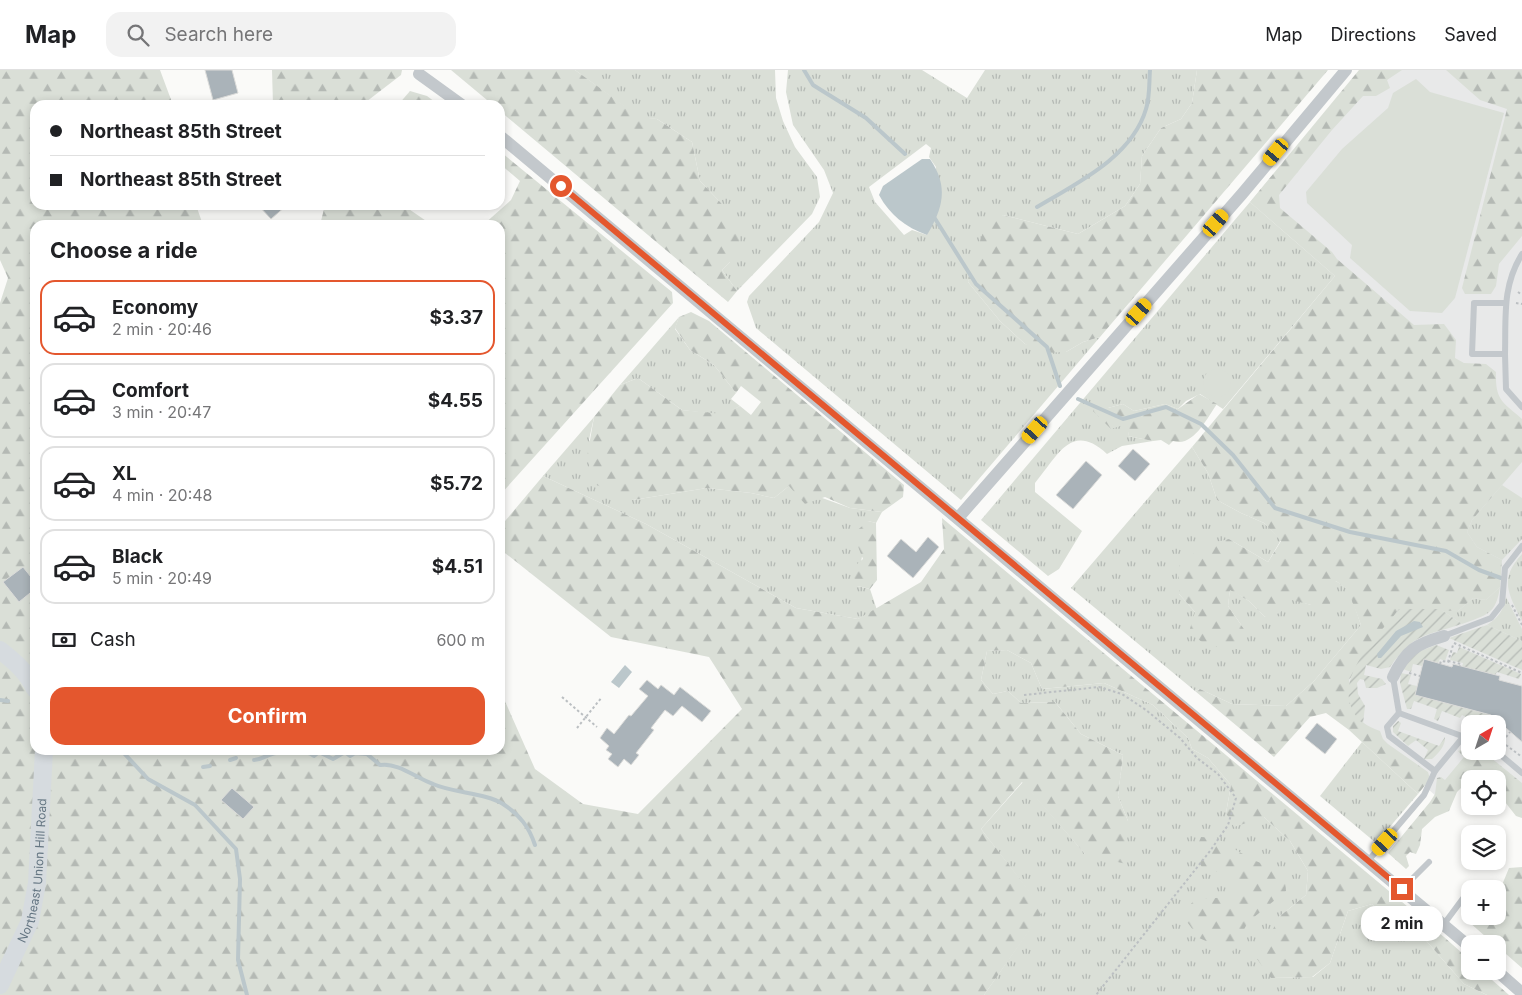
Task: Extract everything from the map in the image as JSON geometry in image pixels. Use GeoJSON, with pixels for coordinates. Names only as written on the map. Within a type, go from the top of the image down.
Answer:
{"type":"FeatureCollection","features":[{"type":"Feature","properties":{"kind":"street"},"geometry":{"type":"LineString","coordinates":[[958,518],[1242,194],[1346,70]]}},
{"type":"Feature","properties":{"kind":"street"},"geometry":{"type":"LineString","coordinates":[[419,74],[442,88],[456,100]]}},
{"type":"Feature","properties":{"kind":"street"},"geometry":{"type":"LineString","coordinates":[[505,140],[1461,939]]}},
{"type":"Feature","properties":{"kind":"street"},"geometry":{"type":"LineString","coordinates":[[1393,677],[1401,660],[1422,642],[1449,639]]}},
{"type":"Feature","properties":{"kind":"street"},"geometry":{"type":"LineString","coordinates":[[0,650],[16,662],[30,679]]}},
{"type":"Feature","properties":{"kind":"street","name":"Northeast Union Hill Road"},"geometry":{"type":"LineString","coordinates":[[0,985],[30,921],[37,883],[44,755]]}},
{"type":"Feature","properties":{"kind":"street"},"geometry":{"type":"LineString","coordinates":[[1506,979],[1522,993]]}},
{"type":"Feature","properties":{"kind":"lane"},"geometry":{"type":"LineString","coordinates":[[1522,254],[1513,268],[1507,289],[1505,354],[1506,389],[1522,407]]}},
{"type":"Feature","properties":{"kind":"lane"},"geometry":{"type":"LineString","coordinates":[[1505,354],[1472,354],[1474,303],[1506,303]]}},
{"type":"Feature","properties":{"kind":"lane"},"geometry":{"type":"LineString","coordinates":[[1449,639],[1491,618],[1502,604],[1504,568],[1522,546]]}},
{"type":"Feature","properties":{"kind":"lane"},"geometry":{"type":"LineString","coordinates":[[1393,677],[1400,713]]}},
{"type":"Feature","properties":{"kind":"lane"},"geometry":{"type":"LineString","coordinates":[[1400,713],[1387,727],[1389,736],[1435,771]]}},
{"type":"Feature","properties":{"kind":"lane"},"geometry":{"type":"LineString","coordinates":[[1400,713],[1461,736]]}},
{"type":"Feature","properties":{"kind":"lane"},"geometry":{"type":"LineString","coordinates":[[1368,861],[1424,795],[1431,785],[1435,771],[1461,744]]}},
{"type":"Feature","properties":{"kind":"lane"},"geometry":{"type":"LineString","coordinates":[[1506,759],[1522,773]]}},
{"type":"Feature","properties":{"kind":"lane"},"geometry":{"type":"LineString","coordinates":[[1402,889],[1429,862]]}},
{"type":"Feature","properties":{"kind":"lane"},"geometry":{"type":"LineString","coordinates":[[1444,924],[1461,901]]}},
{"type":"Feature","properties":{"kind":"path"},"geometry":{"type":"LineString","coordinates":[[1503,593],[1507,595],[1522,625]]}},
{"type":"Feature","properties":{"kind":"path"},"geometry":{"type":"LineString","coordinates":[[1448,661],[1449,639],[1522,673]]}},
{"type":"Feature","properties":{"kind":"path"},"geometry":{"type":"LineString","coordinates":[[1440,664],[1441,661],[1448,661],[1461,664],[1460,666]]}},
{"type":"Feature","properties":{"kind":"path"},"geometry":{"type":"LineString","coordinates":[[1024,695],[1099,687],[1122,694],[1146,710],[1180,738],[1197,758],[1218,774],[1236,798],[1228,825],[1210,851],[1096,995]]}},
{"type":"Feature","properties":{"kind":"path"},"geometry":{"type":"LineString","coordinates":[[562,697],[597,727]]}},
{"type":"Feature","properties":{"kind":"path"},"geometry":{"type":"LineString","coordinates":[[577,728],[602,697]]}},
{"type":"Feature","properties":{"kind":"path"},"geometry":{"type":"LineString","coordinates":[[1506,737],[1510,732]]}},
{"type":"Feature","properties":{"kind":"path"},"geometry":{"type":"LineString","coordinates":[[1506,744],[1522,757]]}},
{"type":"Feature","properties":{"kind":"shaded area"},"geometry":{"type":"Polygon","coordinates":[[[1362,70],[1508,70],[1522,82],[1522,438],[1250,202],[1362,70]]]}},
{"type":"Feature","properties":{"kind":"shaded area"},"geometry":{"type":"Polygon","coordinates":[[[922,159],[930,159],[936,169],[942,188],[942,197],[937,216],[927,235],[899,220],[888,209],[879,195],[883,186],[922,159]]]}},
{"type":"Feature","properties":{"kind":"shaded area"},"geometry":{"type":"Polygon","coordinates":[[[1522,460],[1522,801],[1506,787],[1506,770],[1485,770],[1476,762],[1469,770],[1461,770],[1461,780],[1443,802],[1318,694],[1522,460]]]}},
{"type":"Feature","properties":{"kind":"shaded area"},"geometry":{"type":"Polygon","coordinates":[[[1414,621],[1420,622],[1423,627],[1401,636],[1381,658],[1378,658],[1377,654],[1396,631],[1414,621]]]}},
{"type":"Feature","properties":{"kind":"shaded area"},"geometry":{"type":"Polygon","coordinates":[[[625,665],[632,672],[619,688],[611,682],[625,665]]]}},
{"type":"Feature","properties":{"kind":"green space"},"geometry":{"type":"Polygon","coordinates":[[[0,70],[160,70],[171,100],[30,100],[30,210],[198,210],[201,220],[30,220],[30,755],[505,755],[505,701],[535,769],[583,804],[638,814],[742,709],[709,657],[611,637],[505,553],[505,521],[543,476],[646,524],[796,608],[858,619],[921,582],[944,549],[942,518],[1461,952],[1461,980],[1492,980],[1509,995],[1487,995],[1464,984],[1422,936],[1388,922],[1372,904],[1348,911],[1330,963],[1312,977],[1271,978],[1257,959],[1280,916],[1306,895],[1308,871],[1290,841],[1264,817],[1234,827],[1226,813],[1231,785],[1208,758],[1192,749],[1188,738],[1153,705],[1104,683],[1042,689],[1031,663],[1007,650],[987,651],[981,680],[993,694],[1008,691],[1021,703],[1055,702],[1081,734],[1123,755],[1118,796],[1128,821],[1126,864],[1085,854],[1022,782],[981,829],[1044,910],[984,995],[0,995],[0,303],[8,278],[0,260],[0,70]]]}},
{"type":"Feature","properties":{"kind":"green space"},"geometry":{"type":"Polygon","coordinates":[[[272,70],[402,70],[401,75],[368,100],[273,100],[272,70]]]}},
{"type":"Feature","properties":{"kind":"green space"},"geometry":{"type":"Polygon","coordinates":[[[451,70],[575,70],[640,117],[657,119],[692,142],[700,181],[722,204],[740,238],[730,262],[722,270],[737,291],[728,302],[505,115],[505,100],[487,100],[451,70]]]}},
{"type":"Feature","properties":{"kind":"green space"},"geometry":{"type":"Polygon","coordinates":[[[575,70],[775,70],[776,98],[783,121],[795,147],[817,177],[820,197],[812,214],[737,291],[722,270],[730,262],[722,204],[700,181],[692,142],[657,119],[640,118],[575,70]]]}},
{"type":"Feature","properties":{"kind":"green space"},"geometry":{"type":"Polygon","coordinates":[[[788,70],[922,70],[967,98],[985,70],[1197,70],[1192,103],[1181,119],[1161,128],[1142,156],[1140,184],[1125,206],[1078,234],[1003,215],[974,266],[968,282],[1000,321],[1025,344],[1066,352],[1083,342],[1100,337],[961,500],[756,328],[747,302],[749,296],[819,222],[833,193],[824,170],[793,125],[786,92],[788,70]],[[926,144],[869,187],[875,202],[904,235],[912,230],[927,235],[936,167],[929,157],[931,148],[926,144]]]}},
{"type":"Feature","properties":{"kind":"green space"},"geometry":{"type":"Polygon","coordinates":[[[1197,70],[1328,70],[1100,337],[1083,342],[1066,352],[1042,353],[1025,344],[1000,321],[968,282],[984,228],[1003,215],[1078,234],[1125,206],[1140,184],[1142,156],[1161,128],[1181,119],[1192,103],[1197,70]]]}},
{"type":"Feature","properties":{"kind":"green space"},"geometry":{"type":"Polygon","coordinates":[[[1359,70],[1402,70],[1387,80],[1390,88],[1376,96],[1363,96],[1332,130],[1279,195],[1280,208],[1414,325],[1444,324],[1456,340],[1455,358],[1464,363],[1486,364],[1496,372],[1499,395],[1505,404],[1522,419],[1522,462],[1472,520],[1467,532],[1477,547],[1502,560],[1500,587],[1486,600],[1473,598],[1458,611],[1399,609],[1349,680],[1353,706],[1359,718],[1364,723],[1380,731],[1383,739],[1388,744],[1428,772],[1430,779],[1418,794],[1349,730],[1326,713],[1310,717],[1274,757],[1195,691],[1200,689],[1232,704],[1286,706],[1314,681],[1361,625],[1348,590],[1336,581],[1330,604],[1311,605],[1288,599],[1280,613],[1265,617],[1249,601],[1230,590],[1228,606],[1244,629],[1237,649],[1207,646],[1189,632],[1195,612],[1179,594],[1179,563],[1208,544],[1229,539],[1268,562],[1281,541],[1264,523],[1217,500],[1208,473],[1192,447],[1335,276],[1250,202],[1359,70]]]}},
{"type":"Feature","properties":{"kind":"green space"},"geometry":{"type":"Polygon","coordinates":[[[1446,70],[1522,70],[1522,236],[1499,264],[1496,286],[1491,294],[1465,294],[1462,288],[1507,109],[1480,100],[1446,70]]]}},
{"type":"Feature","properties":{"kind":"green space"},"geometry":{"type":"Polygon","coordinates":[[[1416,79],[1430,92],[1504,113],[1455,298],[1442,313],[1410,311],[1350,258],[1352,245],[1307,203],[1306,192],[1342,149],[1388,108],[1393,93],[1416,79]]]}},
{"type":"Feature","properties":{"kind":"green space"},"geometry":{"type":"Polygon","coordinates":[[[410,91],[427,96],[432,100],[402,100],[410,91]]]}},
{"type":"Feature","properties":{"kind":"green space"},"geometry":{"type":"Polygon","coordinates":[[[505,155],[672,292],[673,303],[505,489],[505,220],[489,220],[500,210],[505,210],[505,205],[511,200],[520,181],[505,168],[505,155]]]}},
{"type":"Feature","properties":{"kind":"green space"},"geometry":{"type":"Polygon","coordinates":[[[1250,202],[1335,276],[1223,409],[1200,394],[1186,401],[1178,409],[1165,404],[1134,411],[1123,404],[1108,408],[1131,423],[1128,436],[1153,441],[1122,446],[1107,454],[1095,445],[1084,441],[1074,442],[1058,453],[1035,483],[1035,492],[1082,531],[1059,569],[1048,576],[981,520],[1250,202]]]}},
{"type":"Feature","properties":{"kind":"green space"},"geometry":{"type":"Polygon","coordinates":[[[324,210],[410,210],[425,220],[321,220],[324,210]]]}},
{"type":"Feature","properties":{"kind":"green space"},"geometry":{"type":"Polygon","coordinates":[[[691,312],[709,321],[904,485],[903,497],[882,512],[850,508],[825,497],[805,504],[789,486],[774,498],[751,493],[707,488],[633,500],[594,484],[587,457],[594,417],[620,385],[638,378],[682,410],[723,414],[740,406],[751,415],[761,402],[741,386],[736,393],[714,365],[690,350],[675,328],[679,317],[691,312]]]}},
{"type":"Feature","properties":{"kind":"green space"},"geometry":{"type":"Polygon","coordinates":[[[679,317],[675,329],[690,350],[714,365],[736,393],[731,399],[740,406],[723,415],[682,410],[638,378],[620,385],[679,317]]]}},
{"type":"Feature","properties":{"kind":"green space"},"geometry":{"type":"Polygon","coordinates":[[[1217,369],[1227,373],[1231,383],[1227,393],[1217,397],[1207,393],[1203,383],[1207,373],[1217,369]]]}},
{"type":"Feature","properties":{"kind":"green space"},"geometry":{"type":"Polygon","coordinates":[[[1199,394],[1217,404],[1204,424],[1193,436],[1180,442],[1173,441],[1169,445],[1161,440],[1153,441],[1128,436],[1130,423],[1111,429],[1093,411],[1095,404],[1108,408],[1123,404],[1134,411],[1165,404],[1178,409],[1199,394]]]}},
{"type":"Feature","properties":{"kind":"green space"},"geometry":{"type":"Polygon","coordinates":[[[594,417],[589,440],[633,500],[707,488],[751,493],[774,498],[789,486],[850,508],[882,512],[876,523],[868,521],[857,586],[870,589],[877,610],[858,619],[796,608],[646,524],[543,476],[594,417]]]}},
{"type":"Feature","properties":{"kind":"green space"},"geometry":{"type":"Polygon","coordinates":[[[1192,447],[1208,473],[1217,500],[1264,523],[1281,540],[1268,562],[1229,539],[1179,594],[1195,612],[1244,629],[1228,606],[1230,589],[1249,601],[1265,617],[1288,598],[1311,605],[1336,581],[1349,590],[1361,625],[1314,681],[1286,706],[1232,704],[1200,689],[1195,691],[1071,588],[1192,447]]]}},
{"type":"Feature","properties":{"kind":"green space"},"geometry":{"type":"Polygon","coordinates":[[[1502,485],[1522,498],[1522,539],[1502,560],[1477,547],[1467,532],[1472,520],[1502,485]]]}},
{"type":"Feature","properties":{"kind":"green space"},"geometry":{"type":"Polygon","coordinates":[[[868,521],[876,523],[877,580],[870,589],[857,586],[851,569],[863,559],[853,534],[868,521]]]}},
{"type":"Feature","properties":{"kind":"green space"},"geometry":{"type":"Polygon","coordinates":[[[1522,554],[1522,621],[1510,594],[1508,579],[1510,571],[1522,554]]]}},
{"type":"Feature","properties":{"kind":"green space"},"geometry":{"type":"Polygon","coordinates":[[[1500,587],[1493,609],[1484,616],[1462,624],[1440,609],[1458,611],[1473,598],[1486,600],[1500,587]]]}},
{"type":"Feature","properties":{"kind":"green space"},"geometry":{"type":"Polygon","coordinates":[[[1506,597],[1522,629],[1522,641],[1487,625],[1500,613],[1506,597]]]}},
{"type":"Feature","properties":{"kind":"green space"},"geometry":{"type":"Polygon","coordinates":[[[1399,609],[1440,609],[1462,624],[1421,637],[1406,648],[1390,667],[1381,669],[1366,665],[1364,675],[1382,679],[1386,684],[1377,688],[1366,688],[1364,680],[1360,679],[1357,683],[1358,694],[1365,706],[1363,724],[1352,709],[1349,694],[1351,679],[1366,649],[1399,609]]]}},
{"type":"Feature","properties":{"kind":"green space"},"geometry":{"type":"Polygon","coordinates":[[[1487,625],[1522,641],[1522,670],[1449,638],[1487,625]]]}},
{"type":"Feature","properties":{"kind":"green space"},"geometry":{"type":"Polygon","coordinates":[[[1436,645],[1449,650],[1445,661],[1440,659],[1438,663],[1422,666],[1413,664],[1411,672],[1403,669],[1415,653],[1436,645]]]}},
{"type":"Feature","properties":{"kind":"green space"},"geometry":{"type":"Polygon","coordinates":[[[1459,647],[1521,674],[1519,679],[1497,672],[1495,675],[1462,667],[1463,663],[1450,660],[1453,652],[1457,653],[1459,647]]]}},
{"type":"Feature","properties":{"kind":"green space"},"geometry":{"type":"Polygon","coordinates":[[[1007,650],[1031,663],[1042,689],[1104,683],[1153,705],[1188,738],[1192,749],[1208,758],[1231,785],[1226,813],[1264,817],[1290,841],[1308,871],[1306,895],[1280,916],[1271,978],[1313,977],[1330,963],[1348,911],[1372,904],[1388,922],[1422,936],[1464,984],[1487,995],[984,995],[1043,910],[981,829],[1023,782],[1085,854],[1128,821],[1118,796],[1123,755],[1081,734],[1055,702],[1021,703],[1008,691],[993,694],[981,680],[987,651],[1007,650]]]}},
{"type":"Feature","properties":{"kind":"green space"},"geometry":{"type":"Polygon","coordinates":[[[1401,673],[1411,675],[1408,684],[1417,686],[1415,695],[1490,715],[1461,715],[1460,718],[1442,711],[1438,721],[1434,719],[1437,709],[1414,701],[1411,709],[1407,709],[1400,683],[1401,673]]]}},
{"type":"Feature","properties":{"kind":"green space"},"geometry":{"type":"Polygon","coordinates":[[[1398,721],[1401,723],[1398,731],[1439,746],[1445,737],[1444,743],[1437,755],[1432,759],[1424,759],[1428,750],[1416,740],[1408,746],[1393,732],[1393,726],[1398,721]]]}},
{"type":"Feature","properties":{"kind":"green space"},"geometry":{"type":"Polygon","coordinates":[[[1362,742],[1418,794],[1376,843],[1320,796],[1362,742]]]}},
{"type":"Feature","properties":{"kind":"green space"},"geometry":{"type":"Polygon","coordinates":[[[1462,760],[1494,760],[1506,770],[1461,770],[1461,788],[1457,792],[1449,811],[1435,817],[1422,829],[1420,845],[1416,854],[1410,852],[1406,856],[1409,866],[1406,869],[1388,853],[1430,802],[1435,794],[1437,778],[1441,777],[1445,780],[1462,760]]]}},
{"type":"Feature","properties":{"kind":"green space"},"geometry":{"type":"Polygon","coordinates":[[[1506,770],[1522,783],[1522,818],[1516,816],[1506,803],[1506,770]]]}},
{"type":"Feature","properties":{"kind":"green space"},"geometry":{"type":"Polygon","coordinates":[[[1201,837],[1216,838],[1253,860],[1284,872],[1286,891],[1248,922],[1232,952],[1199,938],[1182,915],[1195,899],[1236,897],[1236,881],[1219,872],[1203,869],[1194,854],[1201,837]]]}},
{"type":"Feature","properties":{"kind":"green space"},"geometry":{"type":"Polygon","coordinates":[[[1522,867],[1522,968],[1506,954],[1506,935],[1484,935],[1472,925],[1506,925],[1506,880],[1504,880],[1509,868],[1522,867]]]}},
{"type":"Feature","properties":{"kind":"building"},"geometry":{"type":"Polygon","coordinates":[[[205,70],[232,70],[238,93],[213,100],[205,70]]]}},
{"type":"Feature","properties":{"kind":"building"},"geometry":{"type":"Polygon","coordinates":[[[263,210],[281,210],[271,219],[263,210]]]}},
{"type":"Feature","properties":{"kind":"building"},"geometry":{"type":"Polygon","coordinates":[[[1133,449],[1150,464],[1135,481],[1118,466],[1133,449]]]}},
{"type":"Feature","properties":{"kind":"building"},"geometry":{"type":"Polygon","coordinates":[[[1086,461],[1102,475],[1073,509],[1056,495],[1086,461]]]}},
{"type":"Feature","properties":{"kind":"building"},"geometry":{"type":"Polygon","coordinates":[[[928,537],[939,547],[913,578],[887,556],[901,539],[916,552],[928,537]]]}},
{"type":"Feature","properties":{"kind":"building"},"geometry":{"type":"Polygon","coordinates":[[[23,567],[30,576],[30,593],[19,602],[3,582],[23,567]]]}},
{"type":"Feature","properties":{"kind":"building"},"geometry":{"type":"Polygon","coordinates":[[[1424,659],[1452,667],[1453,664],[1500,676],[1499,680],[1522,686],[1522,742],[1506,728],[1506,715],[1491,715],[1415,695],[1424,659]]]}},
{"type":"Feature","properties":{"kind":"building"},"geometry":{"type":"Polygon","coordinates":[[[647,680],[658,689],[661,685],[674,695],[680,687],[711,711],[702,722],[682,706],[673,716],[665,710],[651,728],[654,730],[636,753],[639,755],[631,765],[624,759],[618,767],[608,759],[612,754],[606,750],[609,746],[600,738],[607,728],[614,734],[648,696],[639,689],[647,680]]]}},
{"type":"Feature","properties":{"kind":"building"},"geometry":{"type":"Polygon","coordinates":[[[1317,723],[1337,739],[1325,754],[1305,738],[1317,723]]]}},
{"type":"Feature","properties":{"kind":"building"},"geometry":{"type":"Polygon","coordinates":[[[232,788],[254,807],[243,819],[221,800],[232,788]]]}},
{"type":"Feature","properties":{"kind":"waterway"},"geometry":{"type":"LineString","coordinates":[[804,70],[813,85],[866,118],[905,154]]}},
{"type":"Feature","properties":{"kind":"waterway"},"geometry":{"type":"LineString","coordinates":[[1037,207],[1101,167],[1129,141],[1139,126],[1146,109],[1149,95],[1150,70]]}},
{"type":"Feature","properties":{"kind":"waterway"},"geometry":{"type":"LineString","coordinates":[[934,217],[976,284],[1047,347],[1060,386]]}},
{"type":"Feature","properties":{"kind":"waterway"},"geometry":{"type":"LineString","coordinates":[[1078,399],[1123,419],[1166,407],[1201,424],[1233,455],[1275,508],[1350,532],[1446,551],[1479,570],[1501,578]]}},
{"type":"Feature","properties":{"kind":"waterway"},"geometry":{"type":"LineString","coordinates":[[0,700],[8,701]]}},
{"type":"Feature","properties":{"kind":"waterway"},"geometry":{"type":"LineString","coordinates":[[126,755],[148,779],[195,805],[236,849],[240,879],[238,960],[247,995]]}},
{"type":"Feature","properties":{"kind":"waterway"},"geometry":{"type":"LineString","coordinates":[[254,760],[270,755]]}},
{"type":"Feature","properties":{"kind":"waterway"},"geometry":{"type":"LineString","coordinates":[[325,755],[333,759],[340,755]]}},
{"type":"Feature","properties":{"kind":"waterway"},"geometry":{"type":"LineString","coordinates":[[368,755],[380,765],[393,766],[407,771],[441,787],[496,800],[523,822],[535,845]]}},
{"type":"Feature","properties":{"kind":"waterway"},"geometry":{"type":"LineString","coordinates":[[230,760],[236,758]]}},
{"type":"Feature","properties":{"kind":"waterway"},"geometry":{"type":"LineString","coordinates":[[203,767],[210,766]]}},
{"type":"Feature","properties":{"kind":"route"},"geometry":{"type":"LineString","coordinates":[[561,186],[1402,889]]}}]}
